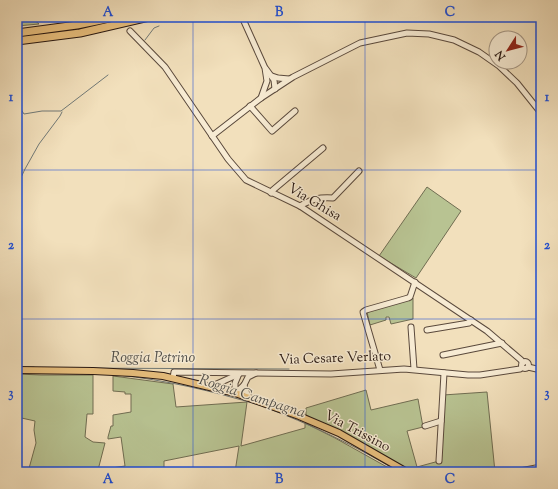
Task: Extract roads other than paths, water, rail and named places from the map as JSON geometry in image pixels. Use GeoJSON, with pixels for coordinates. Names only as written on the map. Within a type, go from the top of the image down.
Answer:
{"type":"FeatureCollection","features":[{"type":"Feature","properties":{"kind":"highway"},"geometry":{"type":"LineString","coordinates":[[17,33],[78,25],[116,17]]}},
{"type":"Feature","properties":{"kind":"highway"},"geometry":{"type":"LineString","coordinates":[[17,42],[80,33],[149,17]]}},
{"type":"Feature","properties":{"kind":"main road","name":"Via Cesare Verlato"},"geometry":{"type":"LineString","coordinates":[[17,370],[133,373],[173,378],[250,398]]}},
{"type":"Feature","properties":{"kind":"main road","name":"Via Trissino"},"geometry":{"type":"LineString","coordinates":[[250,398],[339,433],[407,472]]}},
{"type":"Feature","properties":{"kind":"street"},"geometry":{"type":"LineString","coordinates":[[242,17],[265,68],[267,81],[261,98]]}},
{"type":"Feature","properties":{"kind":"street","name":"Via Ghisa"},"geometry":{"type":"LineString","coordinates":[[130,31],[154,54],[174,78],[212,136],[241,176],[252,184],[300,206],[415,282],[502,343],[522,365]]}},
{"type":"Feature","properties":{"kind":"street"},"geometry":{"type":"LineString","coordinates":[[212,136],[250,106],[290,79],[360,44],[407,33],[429,34],[459,43],[479,52],[517,83],[541,113]]}},
{"type":"Feature","properties":{"kind":"street"},"geometry":{"type":"LineString","coordinates":[[265,68],[275,82],[275,89]]}},
{"type":"Feature","properties":{"kind":"street"},"geometry":{"type":"LineString","coordinates":[[272,76],[290,79]]}},
{"type":"Feature","properties":{"kind":"street"},"geometry":{"type":"LineString","coordinates":[[267,81],[275,89]]}},
{"type":"Feature","properties":{"kind":"street"},"geometry":{"type":"LineString","coordinates":[[250,106],[272,131],[295,111]]}},
{"type":"Feature","properties":{"kind":"street"},"geometry":{"type":"LineString","coordinates":[[271,193],[323,148]]}},
{"type":"Feature","properties":{"kind":"street"},"geometry":{"type":"LineString","coordinates":[[300,206],[316,198],[333,198],[359,171]]}},
{"type":"Feature","properties":{"kind":"street"},"geometry":{"type":"LineString","coordinates":[[380,370],[363,312],[410,297],[415,282]]}},
{"type":"Feature","properties":{"kind":"street"},"geometry":{"type":"LineString","coordinates":[[427,330],[469,322],[471,320]]}},
{"type":"Feature","properties":{"kind":"street"},"geometry":{"type":"LineString","coordinates":[[411,327],[414,369]]}},
{"type":"Feature","properties":{"kind":"street"},"geometry":{"type":"LineString","coordinates":[[443,355],[502,343]]}},
{"type":"Feature","properties":{"kind":"street"},"geometry":{"type":"LineString","coordinates":[[522,365],[527,363],[528,367],[541,370]]}},
{"type":"Feature","properties":{"kind":"street","name":"Via Cesare Verlato"},"geometry":{"type":"LineString","coordinates":[[173,378],[174,372],[338,373],[414,369],[444,373],[480,375],[520,369],[522,365]]}},
{"type":"Feature","properties":{"kind":"street"},"geometry":{"type":"LineString","coordinates":[[235,393],[244,385],[248,377],[257,372]]}},
{"type":"Feature","properties":{"kind":"street"},"geometry":{"type":"LineString","coordinates":[[235,393],[236,379],[240,373]]}},
{"type":"Feature","properties":{"kind":"street","name":"Via Cesare Verlato"},"geometry":{"type":"LineString","coordinates":[[210,387],[240,373]]}},
{"type":"Feature","properties":{"kind":"street"},"geometry":{"type":"LineString","coordinates":[[439,461],[444,373]]}},
{"type":"Feature","properties":{"kind":"street"},"geometry":{"type":"LineString","coordinates":[[244,385],[250,398]]}},
{"type":"Feature","properties":{"kind":"street"},"geometry":{"type":"LineString","coordinates":[[425,426],[441,421]]}},
{"type":"Feature","properties":{"kind":"street"},"geometry":{"type":"LineString","coordinates":[[515,472],[541,467]]}},
{"type":"Feature","properties":{"kind":"waterway"},"geometry":{"type":"LineString","coordinates":[[145,40],[154,28],[159,26]]}},
{"type":"Feature","properties":{"kind":"waterway"},"geometry":{"type":"LineString","coordinates":[[17,100],[24,114],[42,111],[61,111],[108,75]]}},
{"type":"Feature","properties":{"kind":"waterway"},"geometry":{"type":"LineString","coordinates":[[17,186],[39,144],[62,112]]}},
{"type":"Feature","properties":{"kind":"waterway","name":"Roggia Petrino"},"geometry":{"type":"LineString","coordinates":[[17,367],[34,367]]}},
{"type":"Feature","properties":{"kind":"waterway","name":"Roggia Petrino"},"geometry":{"type":"LineString","coordinates":[[56,368],[289,369]]}},
{"type":"Feature","properties":{"kind":"waterway","name":"Roggia Campagna"},"geometry":{"type":"LineString","coordinates":[[88,374],[96,374]]}},
{"type":"Feature","properties":{"kind":"waterway","name":"Roggia Campagna"},"geometry":{"type":"LineString","coordinates":[[118,375],[189,387],[259,405]]}},
{"type":"Feature","properties":{"kind":"waterway","name":"Roggia Campagna"},"geometry":{"type":"LineString","coordinates":[[262,406],[298,420],[332,436],[399,472]]}},
{"type":"Feature","properties":{"kind":"waterway"},"geometry":{"type":"LineString","coordinates":[[502,472],[514,470]]}}]}
